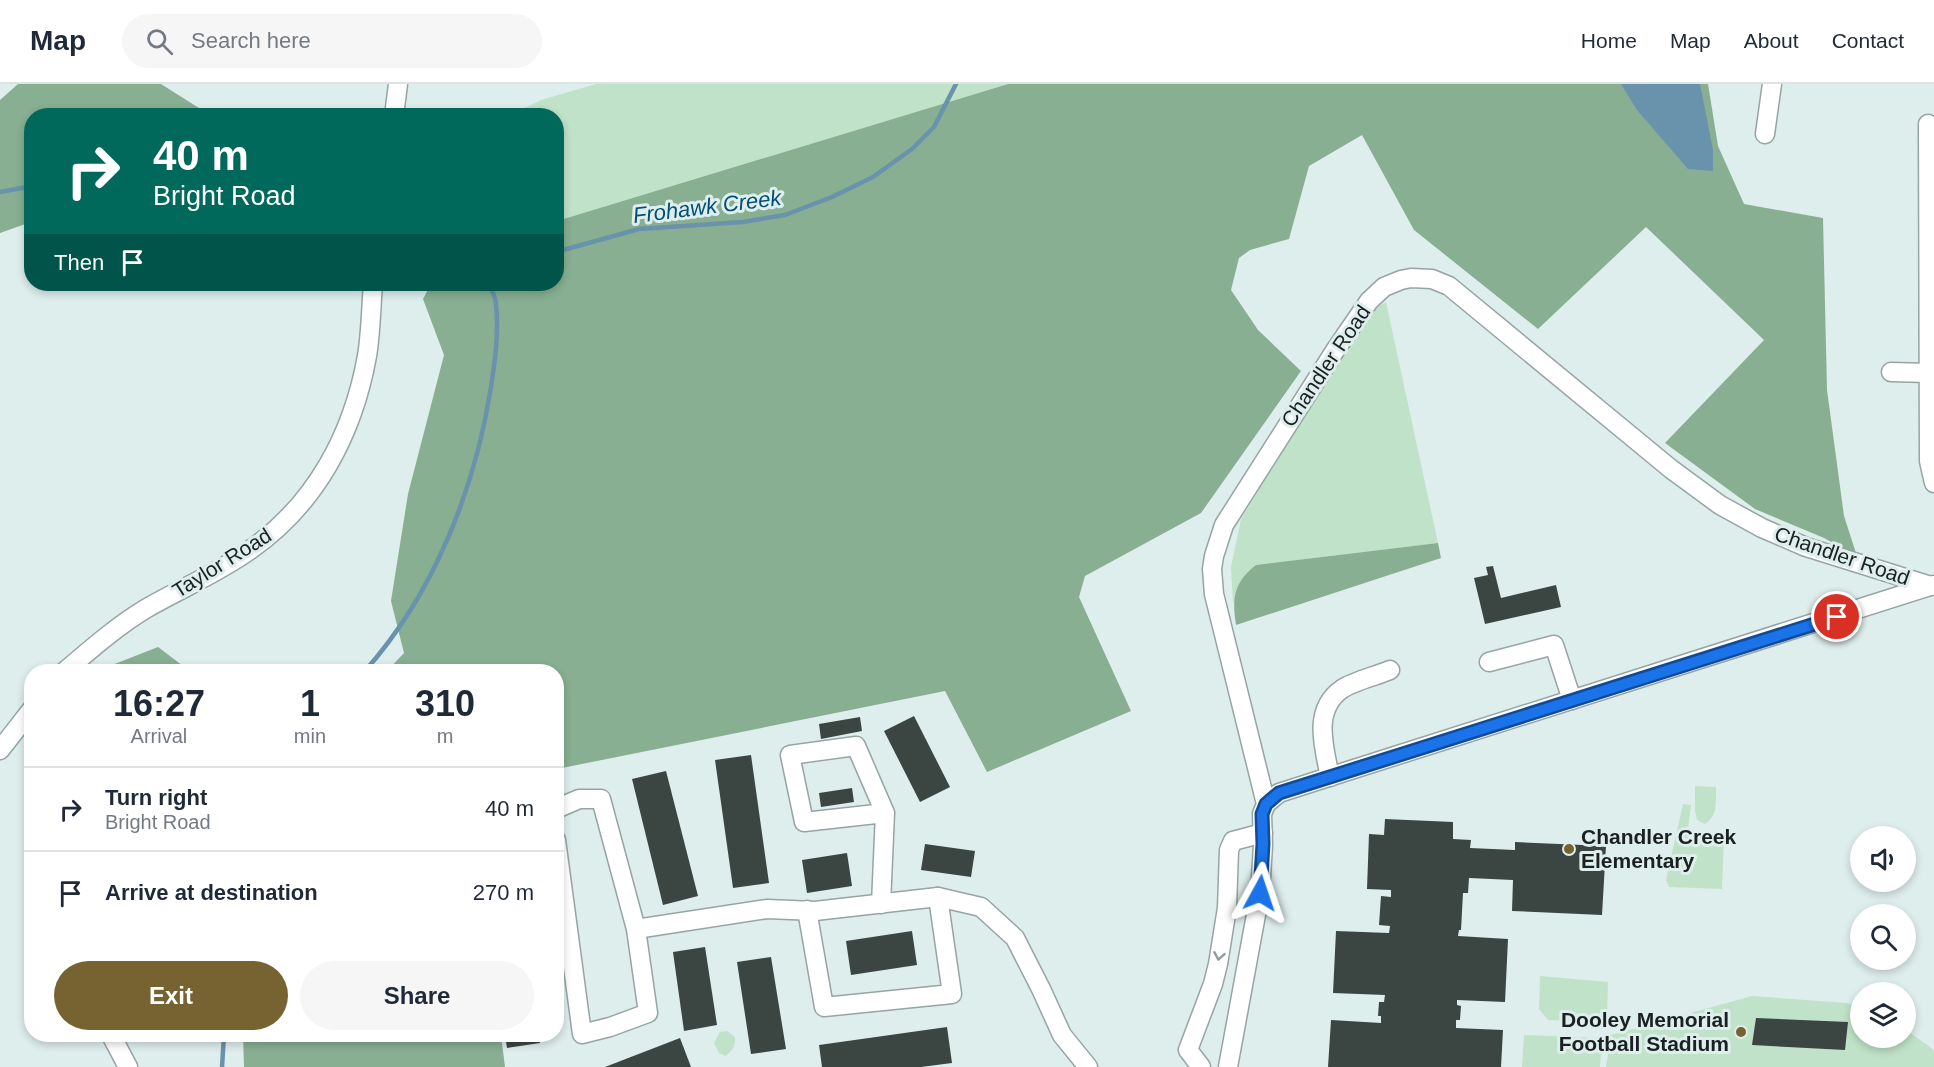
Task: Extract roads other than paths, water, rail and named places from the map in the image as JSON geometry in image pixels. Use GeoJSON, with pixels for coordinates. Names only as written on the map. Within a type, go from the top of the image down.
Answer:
{"type":"FeatureCollection","features":[{"type":"Feature","properties":{"kind":"street"},"geometry":{"type":"LineString","coordinates":[[395,108],[398,84]]}},
{"type":"Feature","properties":{"kind":"street"},"geometry":{"type":"LineString","coordinates":[[1765,134],[1772,84]]}},
{"type":"Feature","properties":{"kind":"street"},"geometry":{"type":"LineString","coordinates":[[1928,124],[1929,461],[1934,483]]}},
{"type":"Feature","properties":{"kind":"street","name":"Chandler Road"},"geometry":{"type":"LineString","coordinates":[[1228,1067],[1256,913],[1262,868],[1262,814],[1266,804],[1214,594],[1212,569],[1219,536],[1234,506],[1369,300],[1384,287],[1401,280],[1422,278],[1432,279],[1449,286],[1671,469],[1720,505],[1762,528],[1806,547],[1932,585]]}},
{"type":"Feature","properties":{"kind":"street","name":"Taylor Road"},"geometry":{"type":"LineString","coordinates":[[73,664],[120,626],[147,608],[217,571],[250,550],[282,524],[305,500],[319,481],[341,442],[358,395],[367,354],[372,291]]}},
{"type":"Feature","properties":{"kind":"street"},"geometry":{"type":"LineString","coordinates":[[1892,372],[1929,373]]}},
{"type":"Feature","properties":{"kind":"street"},"geometry":{"type":"LineString","coordinates":[[1266,804],[1279,793],[1932,585]]}},
{"type":"Feature","properties":{"kind":"street"},"geometry":{"type":"LineString","coordinates":[[1489,662],[1554,645],[1572,700]]}},
{"type":"Feature","properties":{"kind":"street"},"geometry":{"type":"LineString","coordinates":[[1330,777],[1322,725],[1332,698],[1343,688],[1390,670]]}},
{"type":"Feature","properties":{"kind":"street"},"geometry":{"type":"LineString","coordinates":[[0,750],[24,719]]}},
{"type":"Feature","properties":{"kind":"street"},"geometry":{"type":"LineString","coordinates":[[881,904],[885,813],[856,746],[790,755],[804,822],[885,813]]}},
{"type":"Feature","properties":{"kind":"street"},"geometry":{"type":"LineString","coordinates":[[564,806],[579,799],[601,799],[636,929],[648,1013],[610,1027],[582,1034],[564,900]]}},
{"type":"Feature","properties":{"kind":"street"},"geometry":{"type":"LineString","coordinates":[[1201,1067],[1188,1050],[1218,964],[1227,908],[1229,850],[1233,842],[1263,833]]}},
{"type":"Feature","properties":{"kind":"street"},"geometry":{"type":"LineString","coordinates":[[636,929],[767,909],[815,911],[938,897],[981,908],[1015,938],[1062,1035],[1088,1067]]}},
{"type":"Feature","properties":{"kind":"street"},"geometry":{"type":"LineString","coordinates":[[807,910],[824,1008],[952,994],[938,897]]}},
{"type":"Feature","properties":{"kind":"street"},"geometry":{"type":"LineString","coordinates":[[1227,908],[1256,913]]}},
{"type":"Feature","properties":{"kind":"street"},"geometry":{"type":"LineString","coordinates":[[115,1042],[128,1067]]}},
{"type":"Feature","properties":{"kind":"water"},"geometry":{"type":"Polygon","coordinates":[[[1621,84],[1700,84],[1713,150],[1713,171],[1688,169],[1637,110],[1621,84]]]}},
{"type":"Feature","properties":{"kind":"waterway","name":"Frohawk Creek"},"geometry":{"type":"LineString","coordinates":[[564,250],[639,229],[743,222],[785,215],[832,197],[873,177],[912,149],[934,127],[956,84]]}},
{"type":"Feature","properties":{"kind":"waterway","name":"Frohawk Creek"},"geometry":{"type":"LineString","coordinates":[[0,192],[24,188]]}},
{"type":"Feature","properties":{"kind":"waterway"},"geometry":{"type":"LineString","coordinates":[[371,664],[389,642],[431,574],[462,501],[484,425],[494,367],[497,315],[492,291]]}},
{"type":"Feature","properties":{"kind":"waterway"},"geometry":{"type":"LineString","coordinates":[[222,1067],[224,1042]]}},
{"type":"Feature","properties":{"kind":"place","name":"Chandler Creek Elementary"},"geometry":{"type":"Point","coordinates":[1569,849]}},
{"type":"Feature","properties":{"kind":"place","name":"Dooley Memorial Football Stadium"},"geometry":{"type":"Point","coordinates":[1741,1032]}}]}
